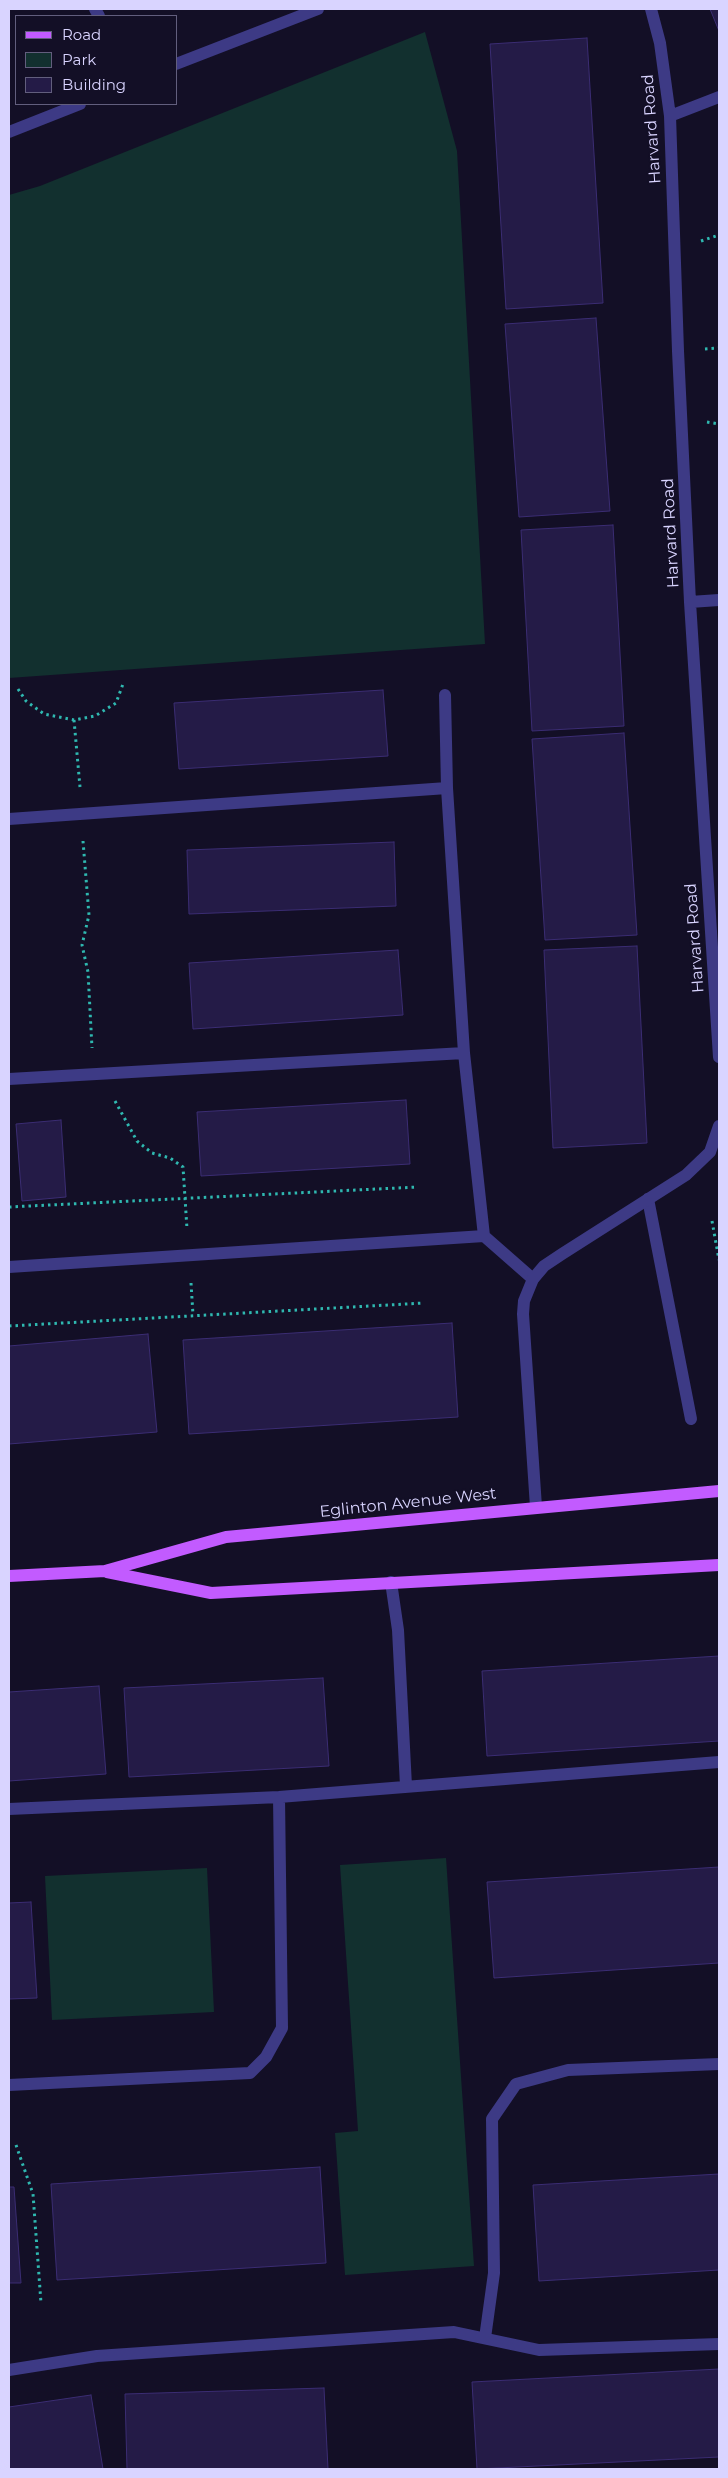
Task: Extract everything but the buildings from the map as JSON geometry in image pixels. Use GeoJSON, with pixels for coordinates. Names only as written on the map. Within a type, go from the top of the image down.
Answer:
{"type":"FeatureCollection","features":[{"type":"Feature","properties":{"kind":"main road","name":"Eglinton Avenue West"},"geometry":{"type":"LineString","coordinates":[[9,1576],[105,1571],[226,1537],[719,1491]]}},
{"type":"Feature","properties":{"kind":"main road","name":"Eglinton Avenue West"},"geometry":{"type":"LineString","coordinates":[[105,1571],[211,1593],[719,1564]]}},
{"type":"Feature","properties":{"kind":"street"},"geometry":{"type":"LineString","coordinates":[[178,63],[318,9]]}},
{"type":"Feature","properties":{"kind":"street","name":"Harvard Road"},"geometry":{"type":"LineString","coordinates":[[651,9],[660,43],[670,116],[678,351],[690,602],[717,989],[719,1058]]}},
{"type":"Feature","properties":{"kind":"street"},"geometry":{"type":"LineString","coordinates":[[670,116],[719,97]]}},
{"type":"Feature","properties":{"kind":"street"},"geometry":{"type":"LineString","coordinates":[[9,132],[77,105]]}},
{"type":"Feature","properties":{"kind":"street"},"geometry":{"type":"LineString","coordinates":[[690,602],[719,600]]}},
{"type":"Feature","properties":{"kind":"street"},"geometry":{"type":"LineString","coordinates":[[445,695],[447,788],[464,1053],[484,1236],[533,1279]]}},
{"type":"Feature","properties":{"kind":"street"},"geometry":{"type":"LineString","coordinates":[[9,819],[447,788]]}},
{"type":"Feature","properties":{"kind":"street"},"geometry":{"type":"LineString","coordinates":[[9,1080],[464,1053]]}},
{"type":"Feature","properties":{"kind":"street"},"geometry":{"type":"LineString","coordinates":[[536,1507],[523,1314],[524,1301],[533,1279],[544,1266],[686,1175],[715,1154],[719,1126]]}},
{"type":"Feature","properties":{"kind":"street"},"geometry":{"type":"LineString","coordinates":[[648,1199],[691,1418]]}},
{"type":"Feature","properties":{"kind":"street"},"geometry":{"type":"LineString","coordinates":[[9,1267],[484,1236]]}},
{"type":"Feature","properties":{"kind":"street"},"geometry":{"type":"LineString","coordinates":[[391,1582],[398,1630],[406,1786]]}},
{"type":"Feature","properties":{"kind":"street"},"geometry":{"type":"LineString","coordinates":[[9,1809],[280,1797],[719,1762]]}},
{"type":"Feature","properties":{"kind":"street"},"geometry":{"type":"LineString","coordinates":[[9,2085],[250,2073],[266,2057],[282,2028],[280,1797]]}},
{"type":"Feature","properties":{"kind":"street"},"geometry":{"type":"LineString","coordinates":[[485,2338],[494,2272],[492,2119],[516,2084],[568,2070],[719,2064]]}},
{"type":"Feature","properties":{"kind":"street"},"geometry":{"type":"LineString","coordinates":[[9,2370],[97,2356],[454,2332],[539,2350],[719,2344]]}},
{"type":"Feature","properties":{"kind":"path"},"geometry":{"type":"LineString","coordinates":[[18,689],[26,701],[44,714],[74,720],[95,716],[116,703],[123,684]]}},
{"type":"Feature","properties":{"kind":"path"},"geometry":{"type":"LineString","coordinates":[[74,720],[89,915],[82,945],[88,972],[92,1048],[101,1076],[137,1141],[152,1152],[170,1158],[183,1167],[193,1315]]}},
{"type":"Feature","properties":{"kind":"path"},"geometry":{"type":"LineString","coordinates":[[9,1206],[185,1196],[418,1187]]}},
{"type":"Feature","properties":{"kind":"path"},"geometry":{"type":"LineString","coordinates":[[712,1222],[719,1260]]}},
{"type":"Feature","properties":{"kind":"path"},"geometry":{"type":"LineString","coordinates":[[9,1326],[424,1303]]}},
{"type":"Feature","properties":{"kind":"path"},"geometry":{"type":"LineString","coordinates":[[16,2144],[33,2194],[41,2303]]}},
{"type":"Feature","properties":{"kind":"green space"},"geometry":{"type":"Polygon","coordinates":[[[425,32],[457,151],[485,644],[9,678],[9,195],[40,186],[425,32]]]}},
{"type":"Feature","properties":{"kind":"green space"},"geometry":{"type":"Polygon","coordinates":[[[446,1858],[474,2266],[345,2275],[335,2133],[358,2131],[340,1865],[446,1858]]]}},
{"type":"Feature","properties":{"kind":"green space"},"geometry":{"type":"Polygon","coordinates":[[[207,1868],[214,2012],[52,2020],[45,1876],[207,1868]]]}}]}
